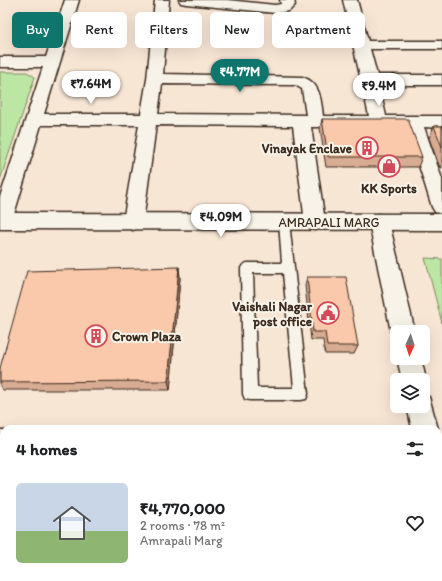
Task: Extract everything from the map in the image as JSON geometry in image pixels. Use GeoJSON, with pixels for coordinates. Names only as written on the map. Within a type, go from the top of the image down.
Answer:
{"type":"FeatureCollection","features":[{"type":"Feature","properties":{"kind":"street"},"geometry":{"type":"LineString","coordinates":[[1,221],[72,0]]}},
{"type":"Feature","properties":{"kind":"street"},"geometry":{"type":"LineString","coordinates":[[133,222],[155,79],[162,0]]}},
{"type":"Feature","properties":{"kind":"street"},"geometry":{"type":"LineString","coordinates":[[186,0],[275,9],[284,8],[288,5],[287,0]]}},
{"type":"Feature","properties":{"kind":"street"},"geometry":{"type":"LineString","coordinates":[[350,0],[353,12]]}},
{"type":"Feature","properties":{"kind":"street"},"geometry":{"type":"LineString","coordinates":[[365,45],[442,45]]}},
{"type":"Feature","properties":{"kind":"street"},"geometry":{"type":"LineString","coordinates":[[361,48],[370,80],[378,121]]}},
{"type":"Feature","properties":{"kind":"street"},"geometry":{"type":"LineString","coordinates":[[0,62],[52,62]]}},
{"type":"Feature","properties":{"kind":"street"},"geometry":{"type":"LineString","coordinates":[[155,79],[296,80],[304,81],[310,86],[308,120],[314,222]]}},
{"type":"Feature","properties":{"kind":"street"},"geometry":{"type":"LineString","coordinates":[[370,80],[442,80]]}},
{"type":"Feature","properties":{"kind":"street"},"geometry":{"type":"LineString","coordinates":[[34,119],[442,122]]}},
{"type":"Feature","properties":{"kind":"street"},"geometry":{"type":"LineString","coordinates":[[414,122],[442,207]]}},
{"type":"Feature","properties":{"kind":"street","name":"AMRAPALI MARG"},"geometry":{"type":"LineString","coordinates":[[1,221],[442,222]]}},
{"type":"Feature","properties":{"kind":"street"},"geometry":{"type":"LineString","coordinates":[[379,222],[402,325]]}},
{"type":"Feature","properties":{"kind":"street"},"geometry":{"type":"LineString","coordinates":[[422,413],[424,425]]}},
{"type":"Feature","properties":{"kind":"lane"},"geometry":{"type":"LineString","coordinates":[[284,222],[301,394],[250,394],[247,268],[288,268]]}},
{"type":"Feature","properties":{"kind":"green space"},"geometry":{"type":"Polygon","coordinates":[[[0,72],[27,72],[35,77],[0,180],[0,72]]]}},
{"type":"Feature","properties":{"kind":"green space"},"geometry":{"type":"Polygon","coordinates":[[[425,258],[442,259],[442,323],[425,258]]]}},
{"type":"Feature","properties":{"kind":"building","name":"Vinayak Enclave"},"geometry":{"type":"Polygon","coordinates":[[[322,119],[408,119],[422,157],[328,157],[322,119]]]}},
{"type":"Feature","properties":{"kind":"building"},"geometry":{"type":"Polygon","coordinates":[[[434,126],[442,126],[442,147],[434,126]]]}},
{"type":"Feature","properties":{"kind":"building","name":"Crown Plaza"},"geometry":{"type":"Polygon","coordinates":[[[179,267],[168,381],[0,382],[0,368],[27,271],[179,267]]]}},
{"type":"Feature","properties":{"kind":"building","name":"Vaishali Nagar post office"},"geometry":{"type":"Polygon","coordinates":[[[307,277],[346,277],[358,346],[327,346],[325,332],[313,332],[307,277]]]}},
{"type":"Feature","properties":{"kind":"place","name":"Vinayak Enclave"},"geometry":{"type":"Point","coordinates":[367,148]}},
{"type":"Feature","properties":{"kind":"place","name":"KK Sports"},"geometry":{"type":"Point","coordinates":[389,166]}},
{"type":"Feature","properties":{"kind":"place","name":"Vaishali Nagar post office"},"geometry":{"type":"Point","coordinates":[328,313]}},
{"type":"Feature","properties":{"kind":"place","name":"Crown Plaza"},"geometry":{"type":"Point","coordinates":[96,336]}}]}
